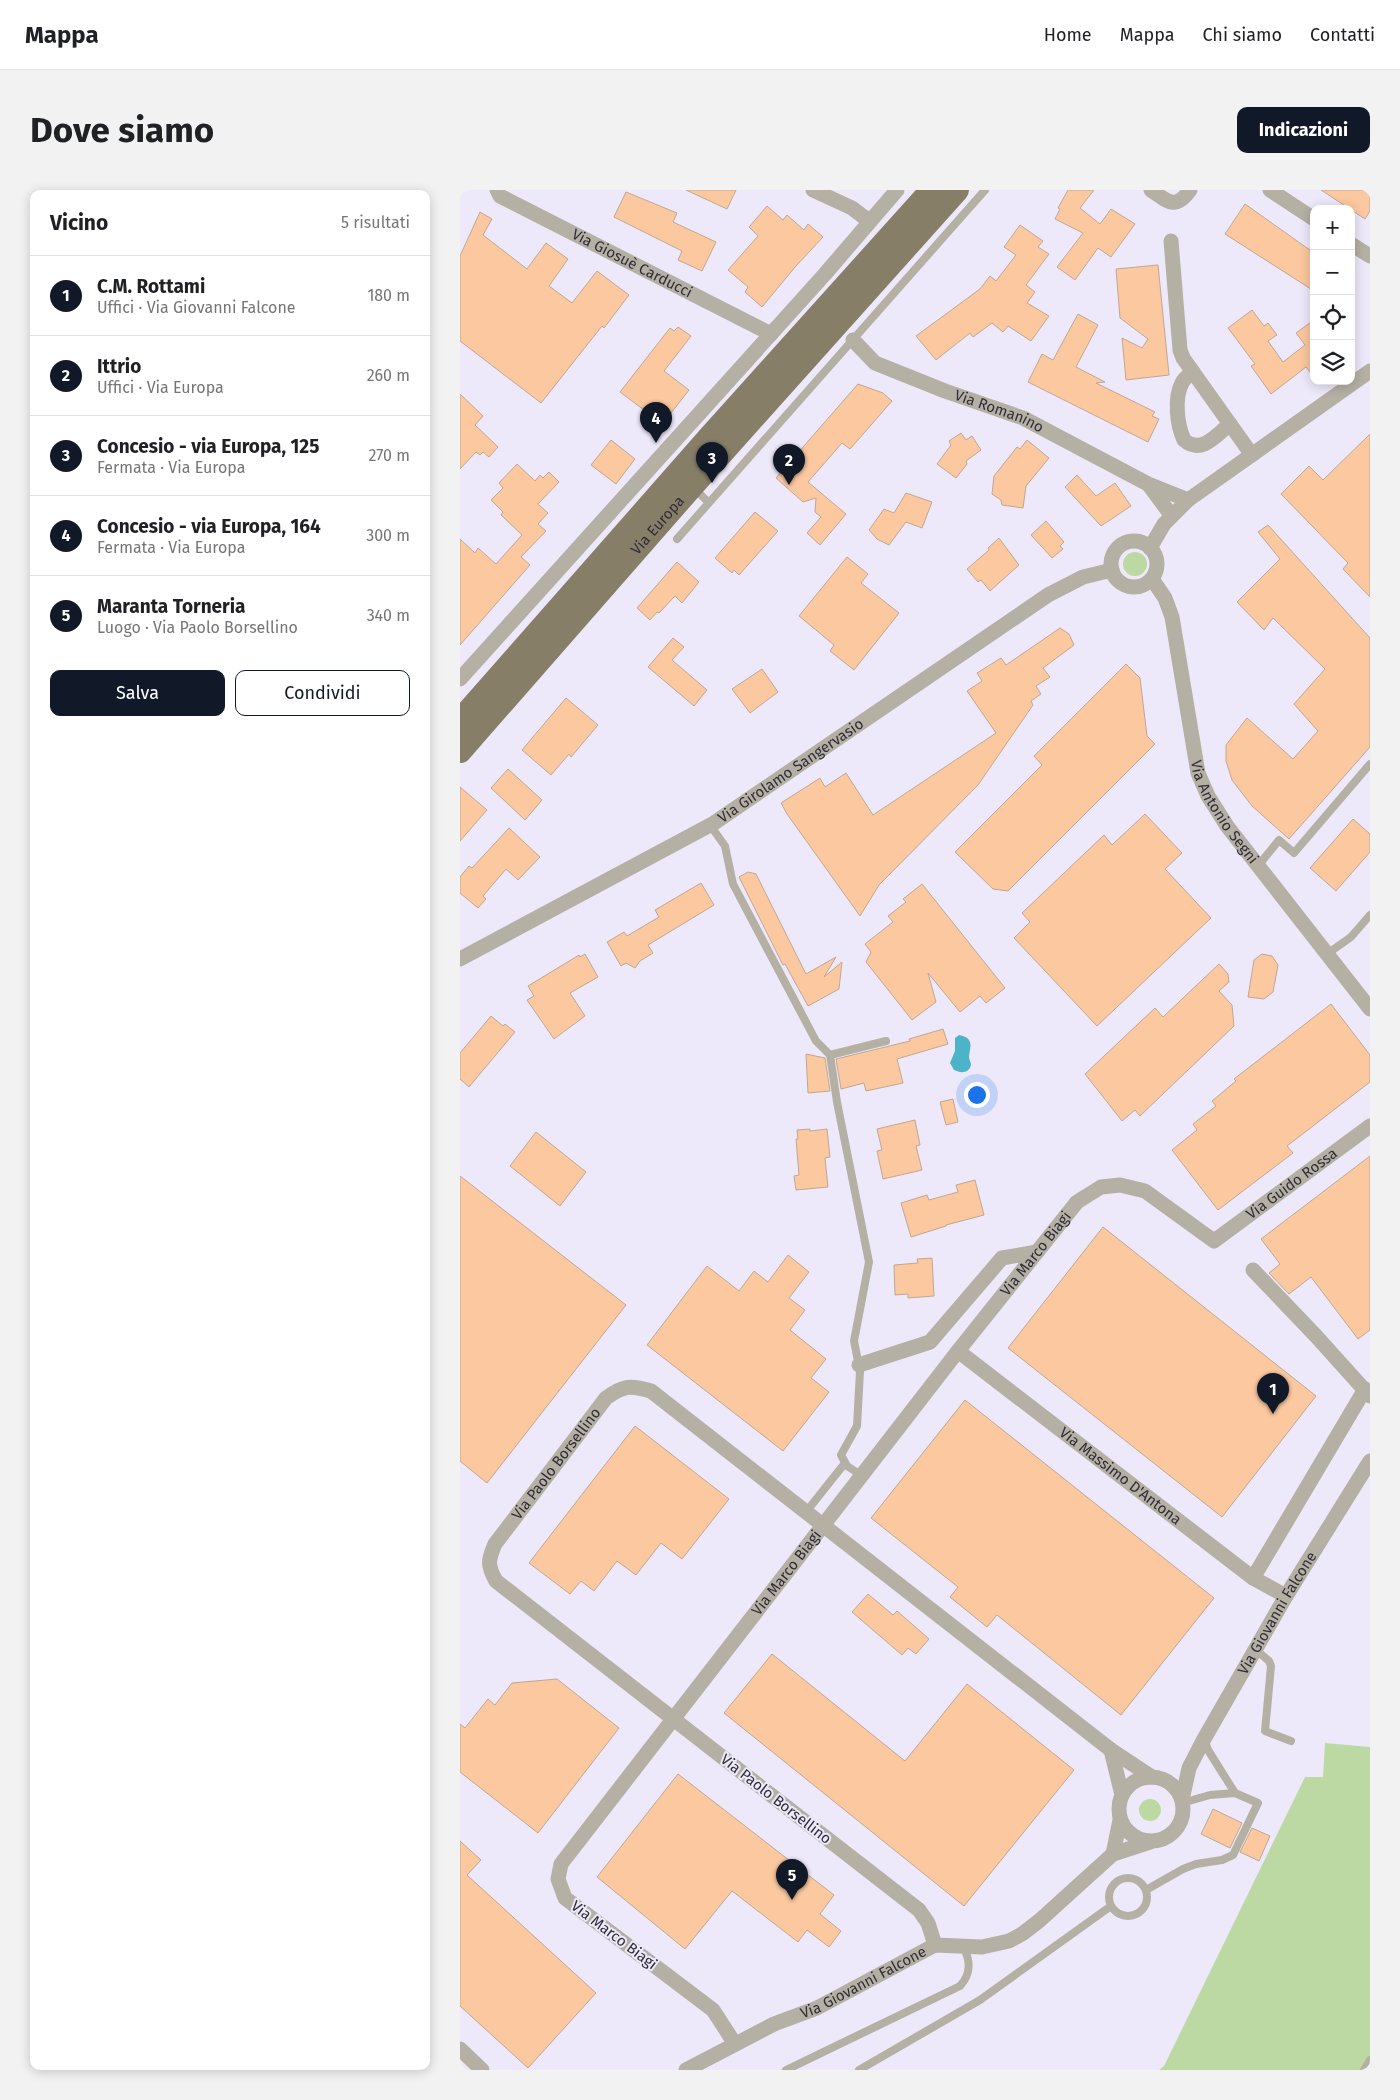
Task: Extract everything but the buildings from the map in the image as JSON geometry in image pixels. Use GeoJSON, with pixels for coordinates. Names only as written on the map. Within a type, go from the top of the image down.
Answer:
{"type":"FeatureCollection","features":[{"type":"Feature","properties":{"kind":"main road","name":"Via Europa"},"geometry":{"type":"LineString","coordinates":[[460,721],[708,439],[932,190]]}},
{"type":"Feature","properties":{"kind":"main road","name":"Via Europa"},"geometry":{"type":"LineString","coordinates":[[460,751],[692,486],[906,263],[957,190]]}},
{"type":"Feature","properties":{"kind":"street","name":"Via Giosuè Carducci"},"geometry":{"type":"LineString","coordinates":[[497,190],[500,196],[772,334]]}},
{"type":"Feature","properties":{"kind":"street"},"geometry":{"type":"LineString","coordinates":[[813,190],[852,208],[869,221]]}},
{"type":"Feature","properties":{"kind":"street"},"geometry":{"type":"LineString","coordinates":[[463,671],[506,628],[772,334],[897,190]]}},
{"type":"Feature","properties":{"kind":"street"},"geometry":{"type":"LineString","coordinates":[[1151,190],[1174,203],[1183,200],[1190,190]]}},
{"type":"Feature","properties":{"kind":"street"},"geometry":{"type":"LineString","coordinates":[[1270,190],[1310,216]]}},
{"type":"Feature","properties":{"kind":"street"},"geometry":{"type":"LineString","coordinates":[[1171,241],[1179,342],[1184,358],[1252,455]]}},
{"type":"Feature","properties":{"kind":"street"},"geometry":{"type":"LineString","coordinates":[[1355,247],[1370,256]]}},
{"type":"Feature","properties":{"kind":"street"},"geometry":{"type":"LineString","coordinates":[[825,274],[844,290]]}},
{"type":"Feature","properties":{"kind":"street","name":"Via Romanino"},"geometry":{"type":"LineString","coordinates":[[853,340],[875,364],[1023,418],[1148,484],[1188,500]]}},
{"type":"Feature","properties":{"kind":"street"},"geometry":{"type":"LineString","coordinates":[[1150,548],[1159,530],[1171,515],[1188,500],[1370,371]]}},
{"type":"Feature","properties":{"kind":"street"},"geometry":{"type":"LineString","coordinates":[[1193,372],[1185,378],[1179,390],[1179,423],[1184,440],[1189,444],[1200,446],[1230,424]]}},
{"type":"Feature","properties":{"kind":"street","name":"Via Romanino"},"geometry":{"type":"LineString","coordinates":[[1148,484],[1171,515]]}},
{"type":"Feature","properties":{"kind":"street"},"geometry":{"type":"LineString","coordinates":[[1139,542],[1150,548],[1155,553],[1157,566],[1152,579],[1144,585],[1130,587],[1117,579],[1112,570],[1112,562],[1114,554],[1123,544],[1139,542]]}},
{"type":"Feature","properties":{"kind":"street","name":"Via Girolamo Sangervasio"},"geometry":{"type":"LineString","coordinates":[[460,960],[710,825],[1048,595],[1083,577],[1112,570]]}},
{"type":"Feature","properties":{"kind":"street","name":"Via Antonio Segni"},"geometry":{"type":"LineString","coordinates":[[1152,579],[1165,598],[1172,617],[1198,773],[1208,796],[1258,866],[1370,1009]]}},
{"type":"Feature","properties":{"kind":"street"},"geometry":{"type":"LineString","coordinates":[[506,628],[526,646]]}},
{"type":"Feature","properties":{"kind":"street","name":"Via Guido Rossa"},"geometry":{"type":"LineString","coordinates":[[1214,1241],[1370,1126]]}},
{"type":"Feature","properties":{"kind":"street","name":"Via Marco Biagi"},"geometry":{"type":"LineString","coordinates":[[735,2044],[713,2010],[565,1898],[558,1880],[561,1864],[861,1475],[1077,1202],[1101,1187],[1120,1184],[1145,1191],[1214,1241]]}},
{"type":"Feature","properties":{"kind":"street"},"geometry":{"type":"LineString","coordinates":[[859,1365],[930,1342],[1002,1258],[1037,1252]]}},
{"type":"Feature","properties":{"kind":"street"},"geometry":{"type":"LineString","coordinates":[[1252,1270],[1367,1393],[1253,1578]]}},
{"type":"Feature","properties":{"kind":"street","name":"Via Massimo D'Antona"},"geometry":{"type":"LineString","coordinates":[[958,1351],[1253,1578],[1286,1596]]}},
{"type":"Feature","properties":{"kind":"street","name":"Via Paolo Borsellino"},"geometry":{"type":"LineString","coordinates":[[935,1945],[928,1922],[919,1910],[496,1581],[489,1569],[490,1556],[495,1544],[606,1398],[617,1390],[632,1385],[651,1391],[1111,1750],[1157,1778]]}},
{"type":"Feature","properties":{"kind":"street","name":"Via Giovanni Falcone"},"geometry":{"type":"LineString","coordinates":[[686,2070],[774,2024],[817,2008],[935,1945],[992,1946],[1008,1941],[1022,1934],[1113,1854],[1162,1840],[1172,1834],[1180,1824],[1183,1812],[1182,1802],[1189,1768],[1204,1739],[1286,1596],[1370,1461]]}},
{"type":"Feature","properties":{"kind":"street"},"geometry":{"type":"LineString","coordinates":[[1111,1750],[1122,1795]]}},
{"type":"Feature","properties":{"kind":"street"},"geometry":{"type":"LineString","coordinates":[[1113,1854],[1120,1820],[1118,1808],[1122,1795],[1129,1785],[1140,1779],[1177,1775],[1189,1768]]}},
{"type":"Feature","properties":{"kind":"street"},"geometry":{"type":"LineString","coordinates":[[1157,1778],[1175,1787],[1182,1802]]}},
{"type":"Feature","properties":{"kind":"street"},"geometry":{"type":"LineString","coordinates":[[1120,1820],[1132,1835],[1140,1840],[1150,1842]]}},
{"type":"Feature","properties":{"kind":"street"},"geometry":{"type":"LineString","coordinates":[[460,2049],[482,2070]]}},
{"type":"Feature","properties":{"kind":"lane"},"geometry":{"type":"LineString","coordinates":[[677,539],[853,340],[906,263],[985,190]]}},
{"type":"Feature","properties":{"kind":"lane"},"geometry":{"type":"LineString","coordinates":[[692,486],[709,503]]}},
{"type":"Feature","properties":{"kind":"lane"},"geometry":{"type":"LineString","coordinates":[[1258,866],[1279,840],[1294,853],[1370,764]]}},
{"type":"Feature","properties":{"kind":"lane"},"geometry":{"type":"LineString","coordinates":[[710,825],[725,846],[733,884],[816,1041],[830,1055],[837,1102],[868,1262],[854,1341],[860,1371],[857,1426],[841,1455],[845,1463],[861,1475]]}},
{"type":"Feature","properties":{"kind":"lane"},"geometry":{"type":"LineString","coordinates":[[1327,954],[1352,937],[1370,916]]}},
{"type":"Feature","properties":{"kind":"lane"},"geometry":{"type":"LineString","coordinates":[[830,1055],[886,1041]]}},
{"type":"Feature","properties":{"kind":"lane"},"geometry":{"type":"LineString","coordinates":[[806,1512],[845,1463]]}},
{"type":"Feature","properties":{"kind":"lane"},"geometry":{"type":"LineString","coordinates":[[1255,1649],[1269,1661],[1271,1666],[1265,1731],[1291,1741]]}},
{"type":"Feature","properties":{"kind":"lane"},"geometry":{"type":"LineString","coordinates":[[1204,1739],[1208,1750],[1235,1793]]}},
{"type":"Feature","properties":{"kind":"lane"},"geometry":{"type":"LineString","coordinates":[[1146,1890],[1183,1869],[1196,1864],[1222,1860],[1233,1854],[1258,1803],[1235,1793],[1210,1795],[1182,1802]]}},
{"type":"Feature","properties":{"kind":"lane"},"geometry":{"type":"LineString","coordinates":[[1132,1878],[1143,1884],[1146,1890],[1148,1896],[1144,1908],[1133,1916],[1120,1915],[1111,1906],[1109,1894],[1114,1882],[1120,1879],[1132,1878]]}},
{"type":"Feature","properties":{"kind":"lane"},"geometry":{"type":"LineString","coordinates":[[859,2070],[980,2000],[1111,1906]]}},
{"type":"Feature","properties":{"kind":"lane"},"geometry":{"type":"LineString","coordinates":[[786,2070],[960,1986],[966,1980],[970,1962],[963,1945]]}},
{"type":"Feature","properties":{"kind":"lane"},"geometry":{"type":"LineString","coordinates":[[1364,2070],[1370,2060]]}},
{"type":"Feature","properties":{"kind":"green space"},"geometry":{"type":"Polygon","coordinates":[[[1135,552],[1140,553],[1146,559],[1146,569],[1140,575],[1135,576],[1130,575],[1124,569],[1123,564],[1124,559],[1130,553],[1135,552]]]}},
{"type":"Feature","properties":{"kind":"green space"},"geometry":{"type":"Polygon","coordinates":[[[1325,1743],[1370,1747],[1370,2070],[1159,2070],[1164,2066],[1305,1777],[1323,1777],[1325,1743]]]}},
{"type":"Feature","properties":{"kind":"green space"},"geometry":{"type":"Polygon","coordinates":[[[1146,1799],[1154,1799],[1161,1806],[1161,1814],[1154,1821],[1146,1821],[1139,1814],[1139,1806],[1146,1799]]]}},
{"type":"Feature","properties":{"kind":"water"},"geometry":{"type":"Polygon","coordinates":[[[959,1035],[967,1038],[970,1043],[969,1057],[971,1065],[964,1072],[954,1070],[950,1063],[955,1051],[955,1038],[959,1035]]]}},
{"type":"Feature","properties":{"kind":"place","name":"Concesio - via Europa, 164"},"geometry":{"type":"Point","coordinates":[656,443]}},
{"type":"Feature","properties":{"kind":"place","name":"Concesio - via Europa, 125"},"geometry":{"type":"Point","coordinates":[712,483]}},
{"type":"Feature","properties":{"kind":"place","name":"Ittrio"},"geometry":{"type":"Point","coordinates":[789,485]}},
{"type":"Feature","properties":{"kind":"place","name":"C.M. Rottami"},"geometry":{"type":"Point","coordinates":[1273,1414]}},
{"type":"Feature","properties":{"kind":"place","name":"Maranta Torneria"},"geometry":{"type":"Point","coordinates":[792,1900]}}]}
